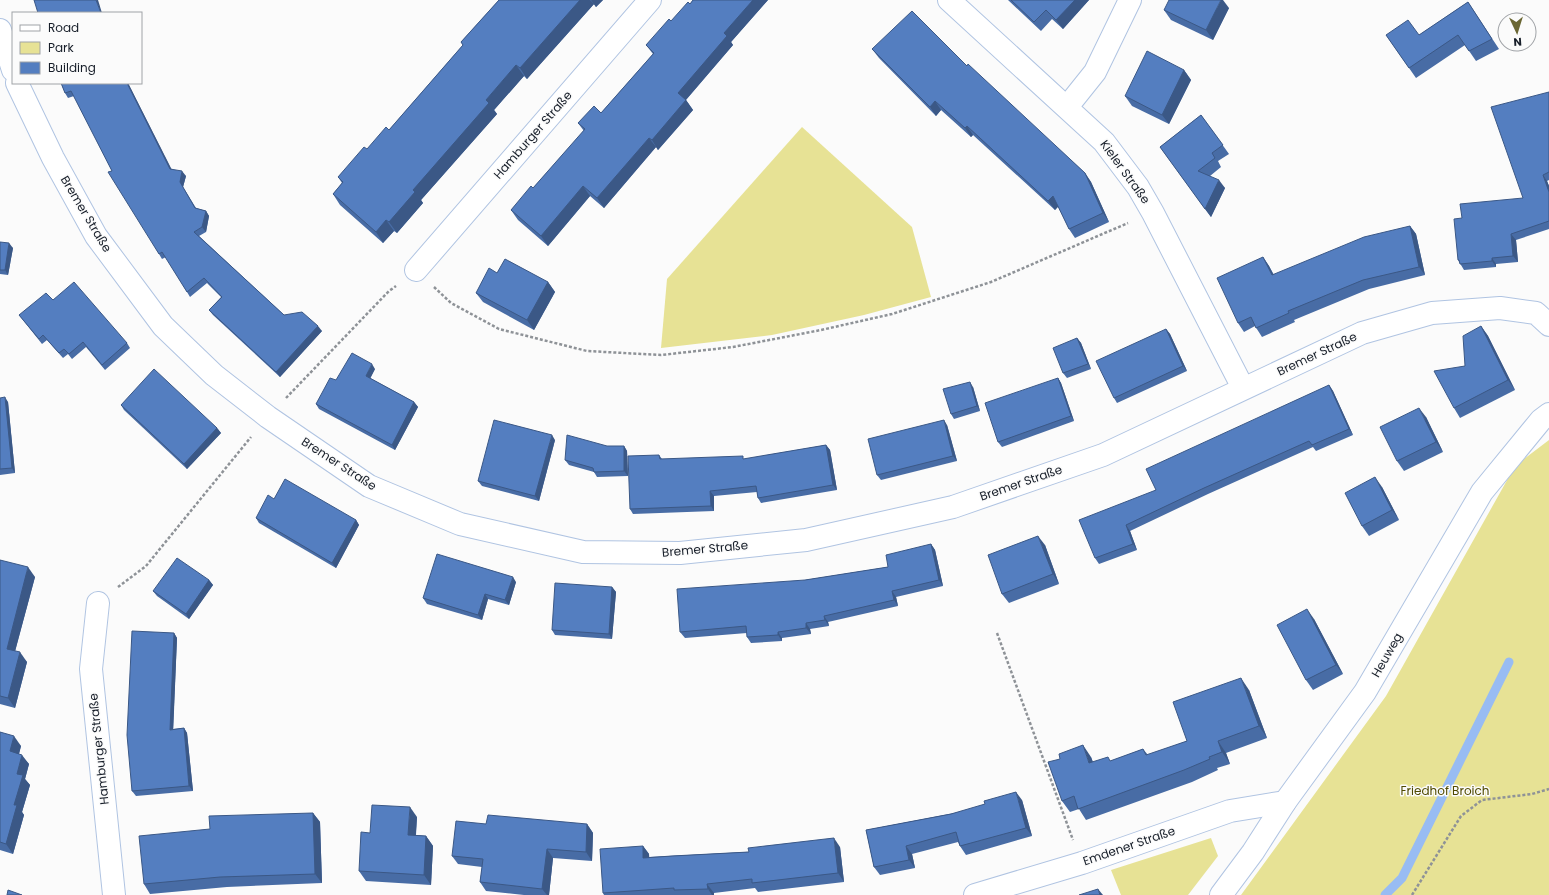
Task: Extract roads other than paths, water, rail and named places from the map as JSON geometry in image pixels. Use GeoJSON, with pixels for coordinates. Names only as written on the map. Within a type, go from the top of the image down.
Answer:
{"type":"FeatureCollection","features":[{"type":"Feature","properties":{"kind":"street","name":"Hamburger Straße"},"geometry":{"type":"LineString","coordinates":[[416,270],[650,0]]}},
{"type":"Feature","properties":{"kind":"street","name":"Kieler Straße"},"geometry":{"type":"LineString","coordinates":[[949,0],[1104,142],[1138,187],[1153,212],[1243,388]]}},
{"type":"Feature","properties":{"kind":"street"},"geometry":{"type":"LineString","coordinates":[[1066,107],[1095,72],[1130,0]]}},
{"type":"Feature","properties":{"kind":"street"},"geometry":{"type":"LineString","coordinates":[[0,30],[12,67]]}},
{"type":"Feature","properties":{"kind":"street","name":"Bremer Straße"},"geometry":{"type":"LineString","coordinates":[[17,84],[53,158],[96,236],[164,326],[214,375],[268,416],[369,486],[460,524],[583,552],[680,553],[806,540],[953,507],[1103,455],[1362,333],[1432,313],[1500,308],[1536,313],[1549,325]]}},
{"type":"Feature","properties":{"kind":"street","name":"Heuweg"},"geometry":{"type":"LineString","coordinates":[[1221,895],[1285,802],[1365,692],[1482,492],[1542,420],[1549,414]]}},
{"type":"Feature","properties":{"kind":"street","name":"Hamburger Straße"},"geometry":{"type":"LineString","coordinates":[[98,603],[91,669],[114,895]]}},
{"type":"Feature","properties":{"kind":"street","name":"Emdener Straße"},"geometry":{"type":"LineString","coordinates":[[975,895],[1082,863],[1230,811],[1285,802]]}},
{"type":"Feature","properties":{"kind":"waterway"},"geometry":{"type":"LineString","coordinates":[[1385,895],[1402,878],[1509,662]]}},
{"type":"Feature","properties":{"kind":"park label","name":"Friedhof Broich"},"geometry":{"type":"Point","coordinates":[1445,791]}}]}
